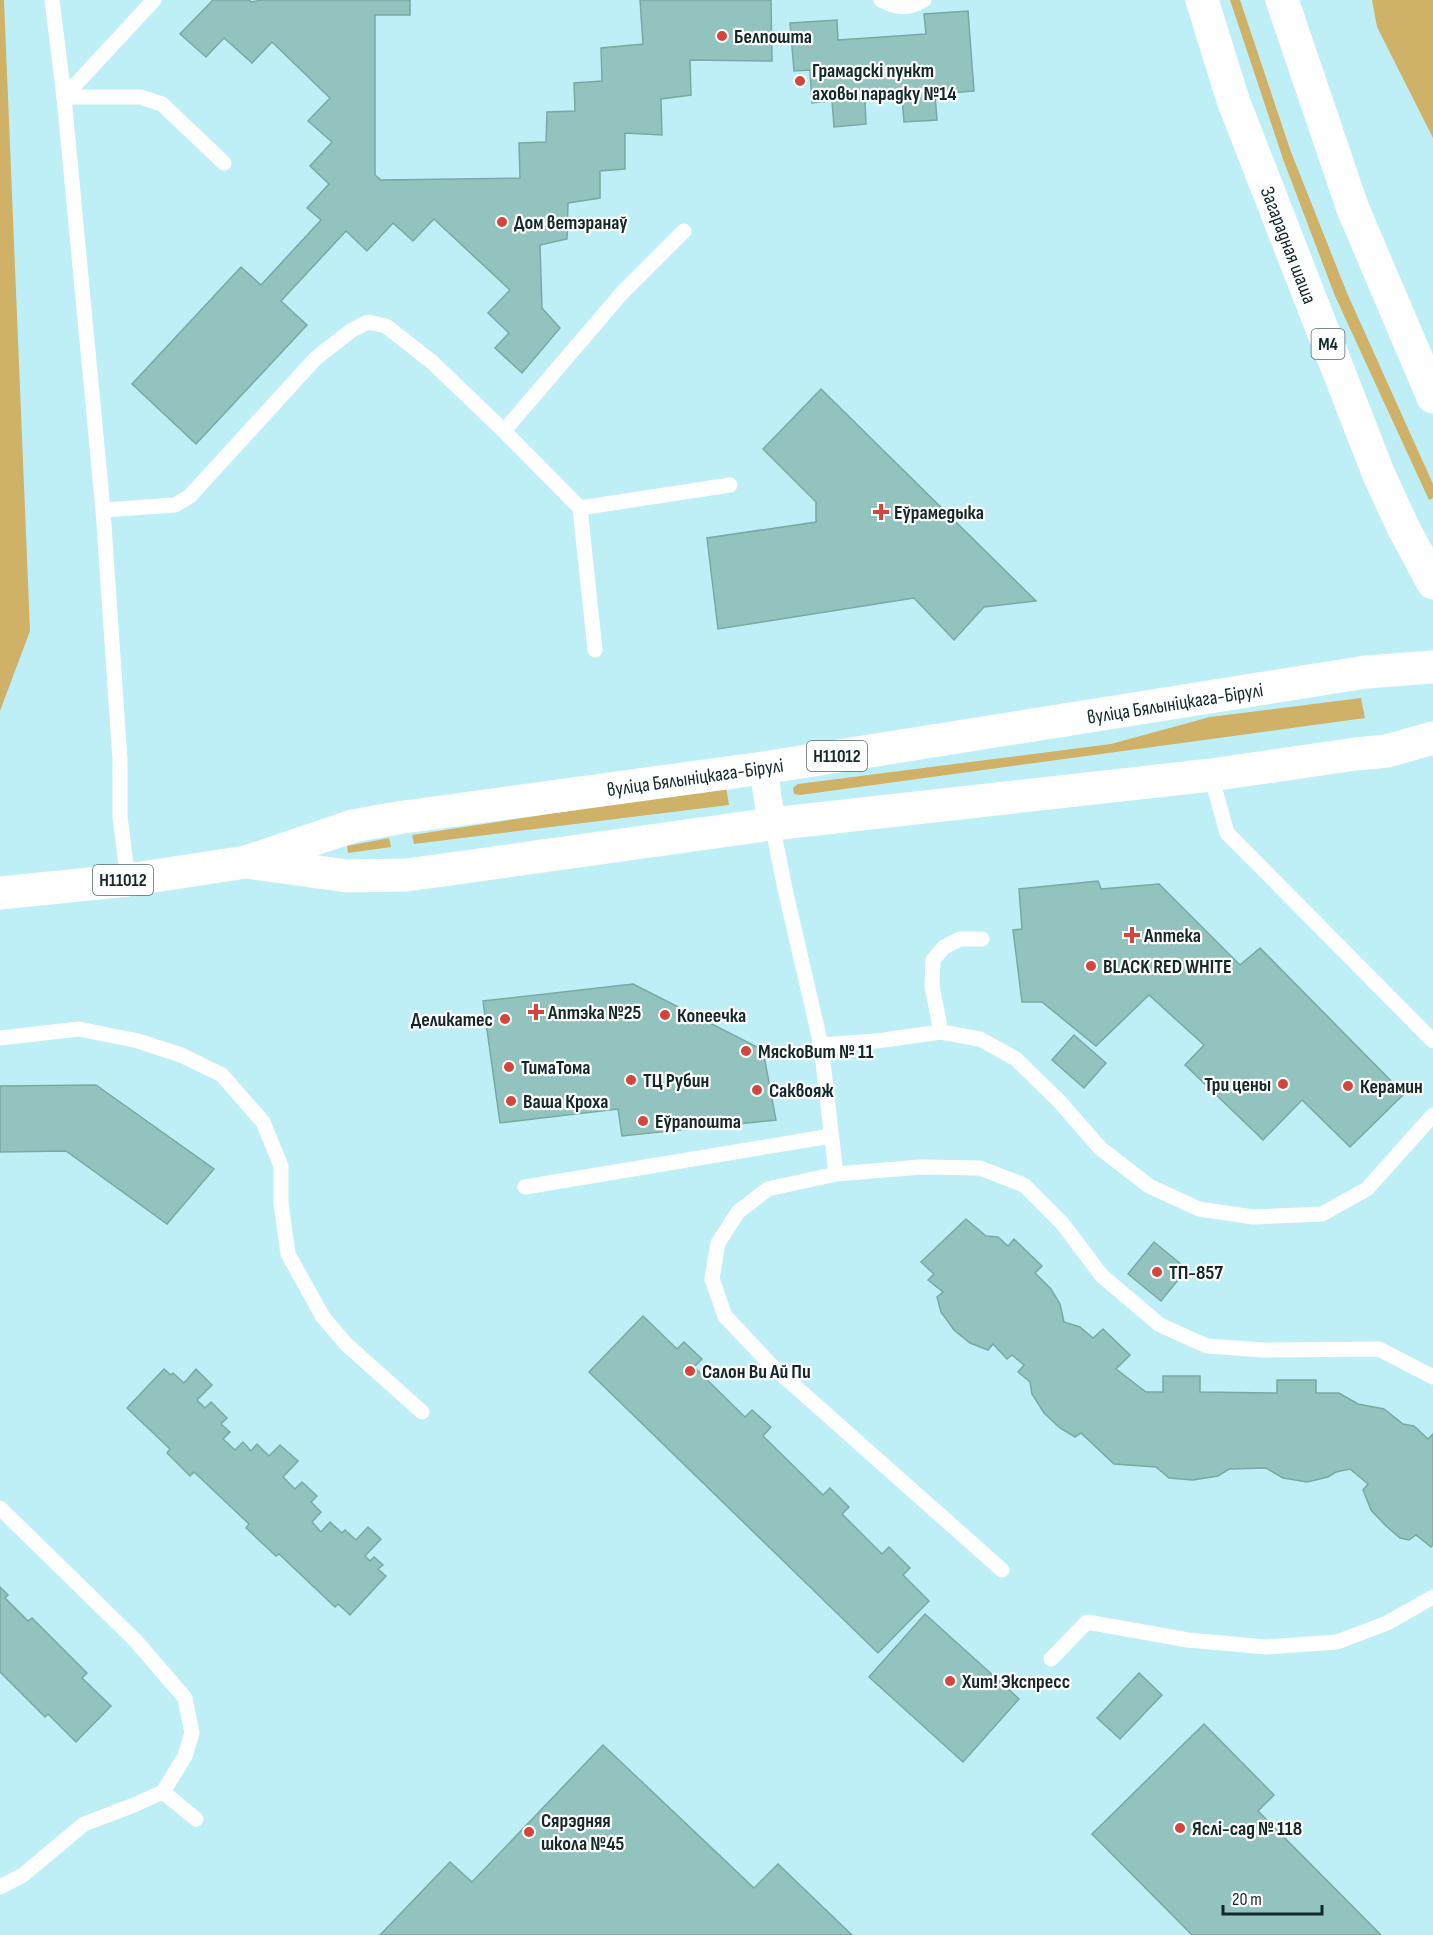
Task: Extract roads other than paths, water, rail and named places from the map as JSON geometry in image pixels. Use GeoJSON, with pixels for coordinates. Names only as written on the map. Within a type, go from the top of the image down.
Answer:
{"type":"FeatureCollection","features":[{"type":"Feature","properties":{"kind":"main road","name":"Загарадная шаша"},"geometry":{"type":"LineString","coordinates":[[1202,0],[1233,100],[1379,475],[1433,583]]}},
{"type":"Feature","properties":{"kind":"main road"},"geometry":{"type":"LineString","coordinates":[[1282,0],[1353,209],[1433,397]]}},
{"type":"Feature","properties":{"kind":"main road","name":"вуліца Бялыніцкага-Бірулі"},"geometry":{"type":"LineString","coordinates":[[0,893],[128,880],[246,862],[353,826],[386,820],[763,768],[1366,672],[1433,667]]}},
{"type":"Feature","properties":{"kind":"main road","name":"вуліца Бялыніцкага-Бірулі"},"geometry":{"type":"LineString","coordinates":[[246,862],[347,876],[407,875],[772,824],[1212,775],[1387,751],[1433,738]]}},
{"type":"Feature","properties":{"kind":"street"},"geometry":{"type":"LineString","coordinates":[[763,768],[772,824]]}},
{"type":"Feature","properties":{"kind":"lane"},"geometry":{"type":"LineString","coordinates":[[52,0],[64,97],[103,510],[120,760],[120,817],[128,880]]}},
{"type":"Feature","properties":{"kind":"lane"},"geometry":{"type":"LineString","coordinates":[[64,97],[154,0]]}},
{"type":"Feature","properties":{"kind":"lane"},"geometry":{"type":"LineString","coordinates":[[880,0],[892,6],[908,8],[924,0]]}},
{"type":"Feature","properties":{"kind":"lane"},"geometry":{"type":"LineString","coordinates":[[64,97],[140,97],[162,104],[224,163]]}},
{"type":"Feature","properties":{"kind":"lane"},"geometry":{"type":"LineString","coordinates":[[504,431],[622,293],[684,231]]}},
{"type":"Feature","properties":{"kind":"lane"},"geometry":{"type":"LineString","coordinates":[[103,510],[175,505],[190,496],[316,358],[352,330],[368,322],[386,326],[432,362],[580,508],[595,650]]}},
{"type":"Feature","properties":{"kind":"lane"},"geometry":{"type":"LineString","coordinates":[[580,508],[730,485]]}},
{"type":"Feature","properties":{"kind":"lane"},"geometry":{"type":"LineString","coordinates":[[1212,775],[1227,833],[1433,1041]]}},
{"type":"Feature","properties":{"kind":"lane"},"geometry":{"type":"LineString","coordinates":[[772,824],[821,1045],[836,1174]]}},
{"type":"Feature","properties":{"kind":"lane"},"geometry":{"type":"LineString","coordinates":[[941,1032],[932,986],[933,960],[944,947],[960,939],[982,939]]}},
{"type":"Feature","properties":{"kind":"lane"},"geometry":{"type":"LineString","coordinates":[[0,1038],[79,1029],[138,1041],[181,1055],[222,1075],[263,1122],[281,1166],[281,1203],[288,1254],[323,1317],[346,1344],[422,1412]]}},
{"type":"Feature","properties":{"kind":"lane"},"geometry":{"type":"LineString","coordinates":[[821,1045],[876,1041],[941,1032],[980,1039],[1016,1059],[1059,1101],[1100,1148],[1149,1186],[1199,1209],[1253,1217],[1322,1214],[1366,1189],[1433,1115]]}},
{"type":"Feature","properties":{"kind":"lane"},"geometry":{"type":"LineString","coordinates":[[525,1187],[831,1136]]}},
{"type":"Feature","properties":{"kind":"lane"},"geometry":{"type":"LineString","coordinates":[[1002,1570],[771,1365],[725,1316],[712,1279],[718,1243],[738,1212],[768,1189],[836,1174],[921,1167],[980,1168],[1024,1185],[1062,1223],[1102,1276],[1160,1325],[1207,1346],[1263,1350],[1379,1349],[1433,1377]]}},
{"type":"Feature","properties":{"kind":"lane"},"geometry":{"type":"LineString","coordinates":[[0,1508],[135,1640],[185,1698],[192,1733],[185,1756],[163,1792],[84,1824],[23,1875],[0,1887]]}},
{"type":"Feature","properties":{"kind":"lane"},"geometry":{"type":"LineString","coordinates":[[1052,1659],[1087,1622],[1188,1640],[1266,1647],[1337,1642],[1387,1623],[1433,1597]]}},
{"type":"Feature","properties":{"kind":"lane"},"geometry":{"type":"LineString","coordinates":[[163,1792],[196,1819]]}},
{"type":"Feature","properties":{"kind":"place","name":"Белпошта"},"geometry":{"type":"Point","coordinates":[722,36]}},
{"type":"Feature","properties":{"kind":"place","name":"Грамадскі пункт аховы парадку №14"},"geometry":{"type":"Point","coordinates":[800,81]}},
{"type":"Feature","properties":{"kind":"place","name":"Дом ветэранаў"},"geometry":{"type":"Point","coordinates":[502,222]}},
{"type":"Feature","properties":{"kind":"place","name":"Еўрамедыка"},"geometry":{"type":"Point","coordinates":[881,512]}},
{"type":"Feature","properties":{"kind":"place","name":"Аптека"},"geometry":{"type":"Point","coordinates":[1132,935]}},
{"type":"Feature","properties":{"kind":"place","name":"BLACK RED WHITE"},"geometry":{"type":"Point","coordinates":[1091,966]}},
{"type":"Feature","properties":{"kind":"place","name":"Аптэка №25"},"geometry":{"type":"Point","coordinates":[536,1012]}},
{"type":"Feature","properties":{"kind":"place","name":"Копеечка"},"geometry":{"type":"Point","coordinates":[665,1015]}},
{"type":"Feature","properties":{"kind":"place","name":"Деликатес"},"geometry":{"type":"Point","coordinates":[505,1019]}},
{"type":"Feature","properties":{"kind":"place","name":"МяскоВит № 11"},"geometry":{"type":"Point","coordinates":[746,1051]}},
{"type":"Feature","properties":{"kind":"place","name":"ТимаТома"},"geometry":{"type":"Point","coordinates":[509,1067]}},
{"type":"Feature","properties":{"kind":"place","name":"ТЦ Рубин"},"geometry":{"type":"Point","coordinates":[631,1080]}},
{"type":"Feature","properties":{"kind":"place","name":"Три цены"},"geometry":{"type":"Point","coordinates":[1283,1084]}},
{"type":"Feature","properties":{"kind":"place","name":"Керамин"},"geometry":{"type":"Point","coordinates":[1348,1086]}},
{"type":"Feature","properties":{"kind":"place","name":"Саквояж"},"geometry":{"type":"Point","coordinates":[757,1090]}},
{"type":"Feature","properties":{"kind":"place","name":"Ваша Кроха"},"geometry":{"type":"Point","coordinates":[511,1101]}},
{"type":"Feature","properties":{"kind":"place","name":"Еўрапошта"},"geometry":{"type":"Point","coordinates":[643,1121]}},
{"type":"Feature","properties":{"kind":"place","name":"ТП-857"},"geometry":{"type":"Point","coordinates":[1157,1272]}},
{"type":"Feature","properties":{"kind":"place","name":"Салон Ви Ай Пи"},"geometry":{"type":"Point","coordinates":[690,1371]}},
{"type":"Feature","properties":{"kind":"place","name":"Хит! Экспресс"},"geometry":{"type":"Point","coordinates":[950,1681]}},
{"type":"Feature","properties":{"kind":"place","name":"Яслі-сад № 118"},"geometry":{"type":"Point","coordinates":[1180,1828]}},
{"type":"Feature","properties":{"kind":"place","name":"Сярэдняя школа №45"},"geometry":{"type":"Point","coordinates":[529,1832]}}]}
